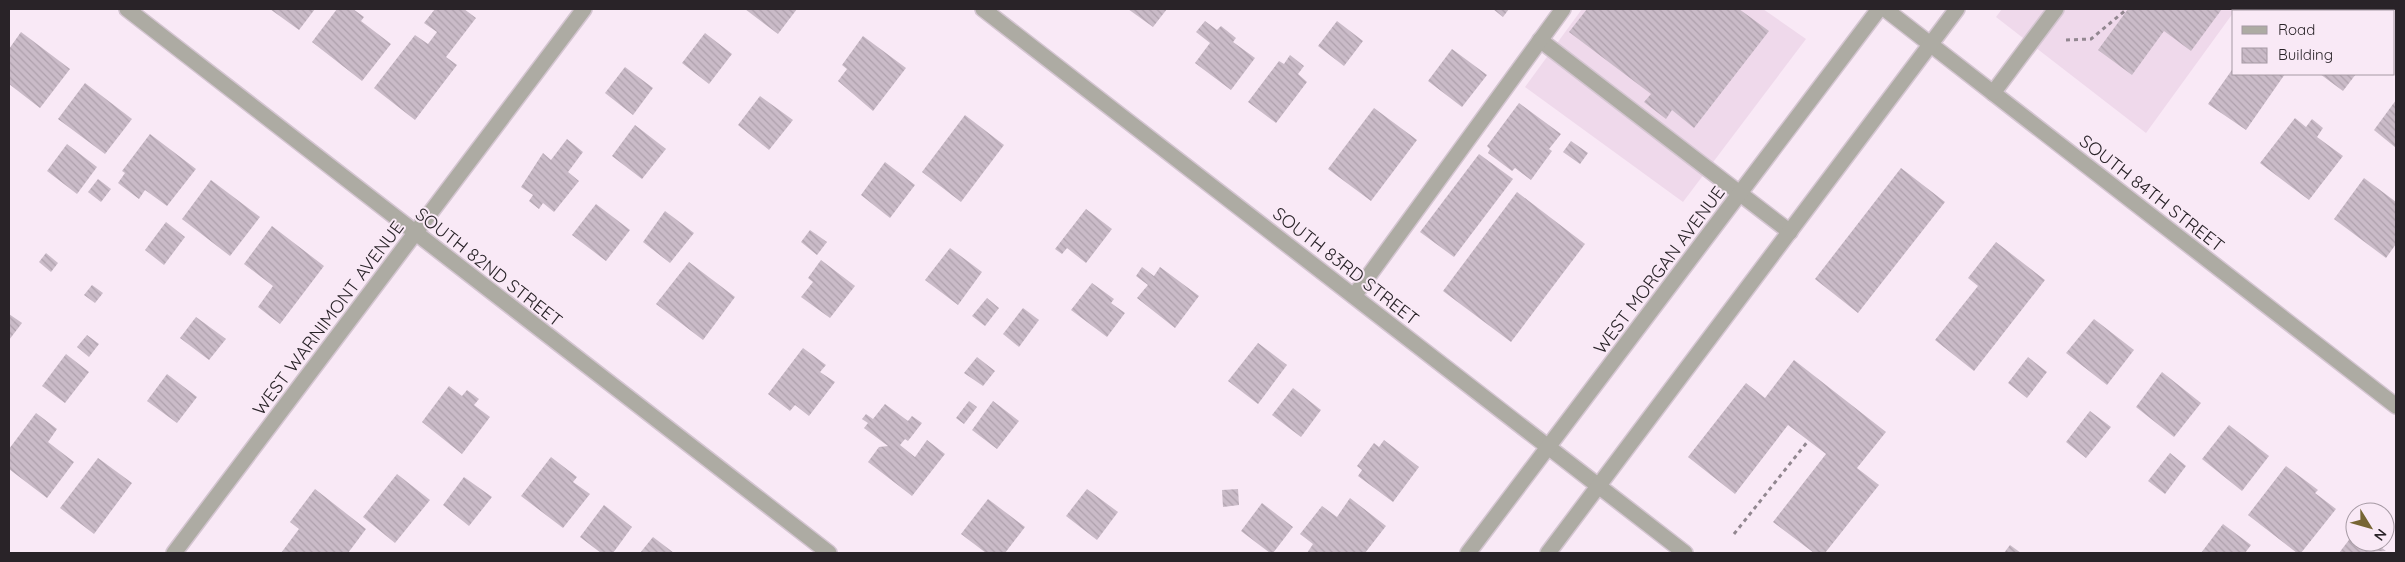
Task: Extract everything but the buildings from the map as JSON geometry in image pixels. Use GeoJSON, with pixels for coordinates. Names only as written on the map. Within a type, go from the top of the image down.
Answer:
{"type":"FeatureCollection","features":[{"type":"Feature","properties":{"kind":"street","name":"SOUTH 82ND STREET"},"geometry":{"type":"LineString","coordinates":[[127,9],[829,553]]}},
{"type":"Feature","properties":{"kind":"street","name":"WEST WARNIMONT AVENUE"},"geometry":{"type":"LineString","coordinates":[[174,553],[584,9]]}},
{"type":"Feature","properties":{"kind":"street","name":"SOUTH 83RD STREET"},"geometry":{"type":"LineString","coordinates":[[983,9],[1685,553]]}},
{"type":"Feature","properties":{"kind":"street"},"geometry":{"type":"LineString","coordinates":[[1354,296],[1563,9]]}},
{"type":"Feature","properties":{"kind":"street","name":"WEST MORGAN AVENUE"},"geometry":{"type":"LineString","coordinates":[[1468,553],[1879,9]]}},
{"type":"Feature","properties":{"kind":"street","name":"SOUTH 84TH STREET"},"geometry":{"type":"LineString","coordinates":[[1885,9],[2396,406]]}},
{"type":"Feature","properties":{"kind":"street"},"geometry":{"type":"LineString","coordinates":[[1548,553],[1957,9]]}},
{"type":"Feature","properties":{"kind":"street"},"geometry":{"type":"LineString","coordinates":[[1993,93],[2056,9]]}},
{"type":"Feature","properties":{"kind":"street"},"geometry":{"type":"LineString","coordinates":[[1540,40],[1790,232]]}},
{"type":"Feature","properties":{"kind":"path"},"geometry":{"type":"LineString","coordinates":[[2030,44],[2052,40],[2091,39],[2127,9]]}},
{"type":"Feature","properties":{"kind":"path"},"geometry":{"type":"LineString","coordinates":[[1734,534],[1808,441]]}},
{"type":"Feature","properties":{"kind":"shaded area"},"geometry":{"type":"Polygon","coordinates":[[[1582,9],[1763,9],[1806,39],[1683,202],[1525,87],[1582,9]]]}},
{"type":"Feature","properties":{"kind":"shaded area"},"geometry":{"type":"Polygon","coordinates":[[[2002,9],[2236,9],[2232,10],[2232,15],[2146,133],[1996,17],[2002,9]]]}}]}
